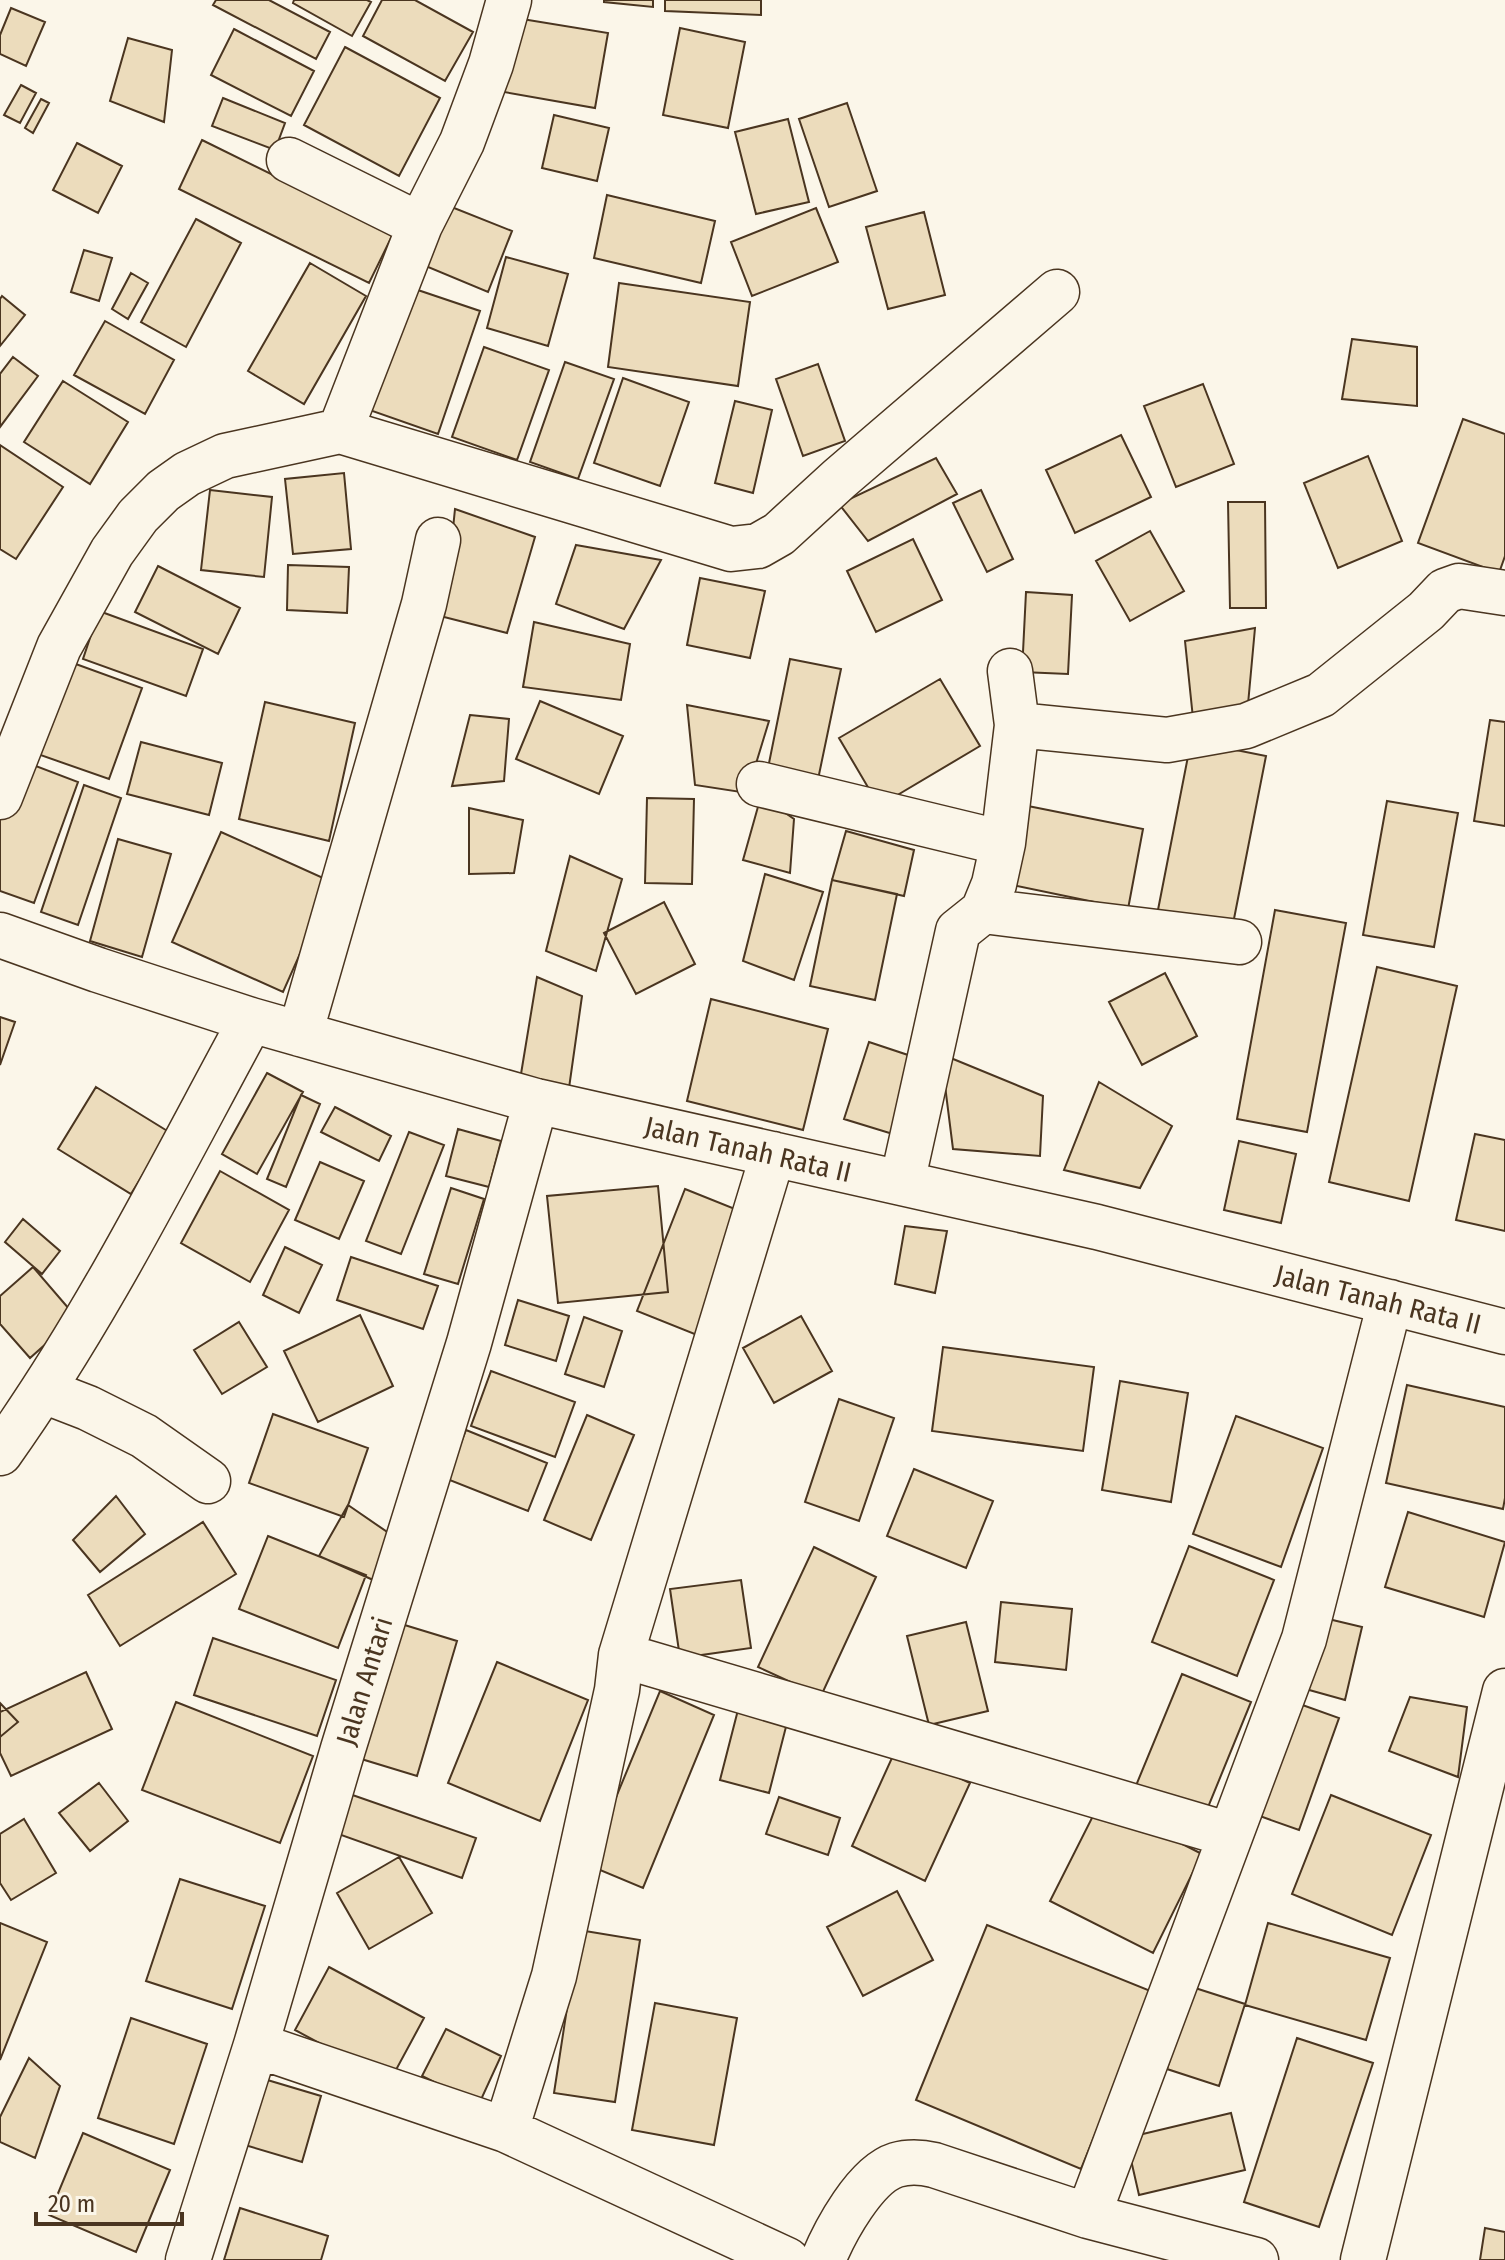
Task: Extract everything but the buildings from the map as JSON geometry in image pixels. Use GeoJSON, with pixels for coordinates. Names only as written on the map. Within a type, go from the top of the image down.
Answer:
{"type":"FeatureCollection","features":[{"type":"Feature","properties":{"kind":"street"},"geometry":{"type":"LineString","coordinates":[[340,431],[420,225],[462,142],[491,64],[507,0]]}},
{"type":"Feature","properties":{"kind":"street"},"geometry":{"type":"LineString","coordinates":[[289,160],[420,225]]}},
{"type":"Feature","properties":{"kind":"street"},"geometry":{"type":"LineString","coordinates":[[0,797],[59,647],[112,552],[138,516],[163,491],[187,474],[225,456],[340,431],[731,549],[758,546],[779,534],[1057,292]]}},
{"type":"Feature","properties":{"kind":"street"},"geometry":{"type":"LineString","coordinates":[[300,1034],[424,604],[438,540]]}},
{"type":"Feature","properties":{"kind":"street"},"geometry":{"type":"LineString","coordinates":[[1017,725],[1167,740],[1246,726],[1321,695],[1426,611],[1445,591],[1459,586],[1505,593]]}},
{"type":"Feature","properties":{"kind":"street"},"geometry":{"type":"LineString","coordinates":[[902,1183],[958,931],[983,911],[994,884],[1003,843],[1017,725],[1010,671]]}},
{"type":"Feature","properties":{"kind":"street"},"geometry":{"type":"LineString","coordinates":[[759,784],[1003,843]]}},
{"type":"Feature","properties":{"kind":"street"},"geometry":{"type":"LineString","coordinates":[[983,911],[1239,942]]}},
{"type":"Feature","properties":{"kind":"street","name":"Jalan Tanah Rata II"},"geometry":{"type":"LineString","coordinates":[[0,935],[251,1020],[536,1101],[1097,1227],[1505,1332]]}},
{"type":"Feature","properties":{"kind":"street"},"geometry":{"type":"LineString","coordinates":[[0,1453],[44,1391],[108,1284],[251,1020]]}},
{"type":"Feature","properties":{"kind":"street","name":"Jalan Antari"},"geometry":{"type":"LineString","coordinates":[[188,2260],[469,1343],[536,1101]]}},
{"type":"Feature","properties":{"kind":"street"},"geometry":{"type":"LineString","coordinates":[[506,2130],[554,1976],[617,1690],[621,1655],[773,1154]]}},
{"type":"Feature","properties":{"kind":"street"},"geometry":{"type":"LineString","coordinates":[[1088,2216],[1304,1639],[1390,1302]]}},
{"type":"Feature","properties":{"kind":"street"},"geometry":{"type":"LineString","coordinates":[[44,1391],[88,1408],[144,1436],[208,1481]]}},
{"type":"Feature","properties":{"kind":"street"},"geometry":{"type":"LineString","coordinates":[[621,1655],[1230,1835]]}},
{"type":"Feature","properties":{"kind":"street"},"geometry":{"type":"LineString","coordinates":[[1363,2260],[1505,1691]]}},
{"type":"Feature","properties":{"kind":"street"},"geometry":{"type":"LineString","coordinates":[[256,2045],[506,2130],[787,2260]]}},
{"type":"Feature","properties":{"kind":"street"},"geometry":{"type":"LineString","coordinates":[[823,2260],[833,2237],[877,2176],[894,2165],[917,2161],[1088,2216],[1256,2260]]}}]}
